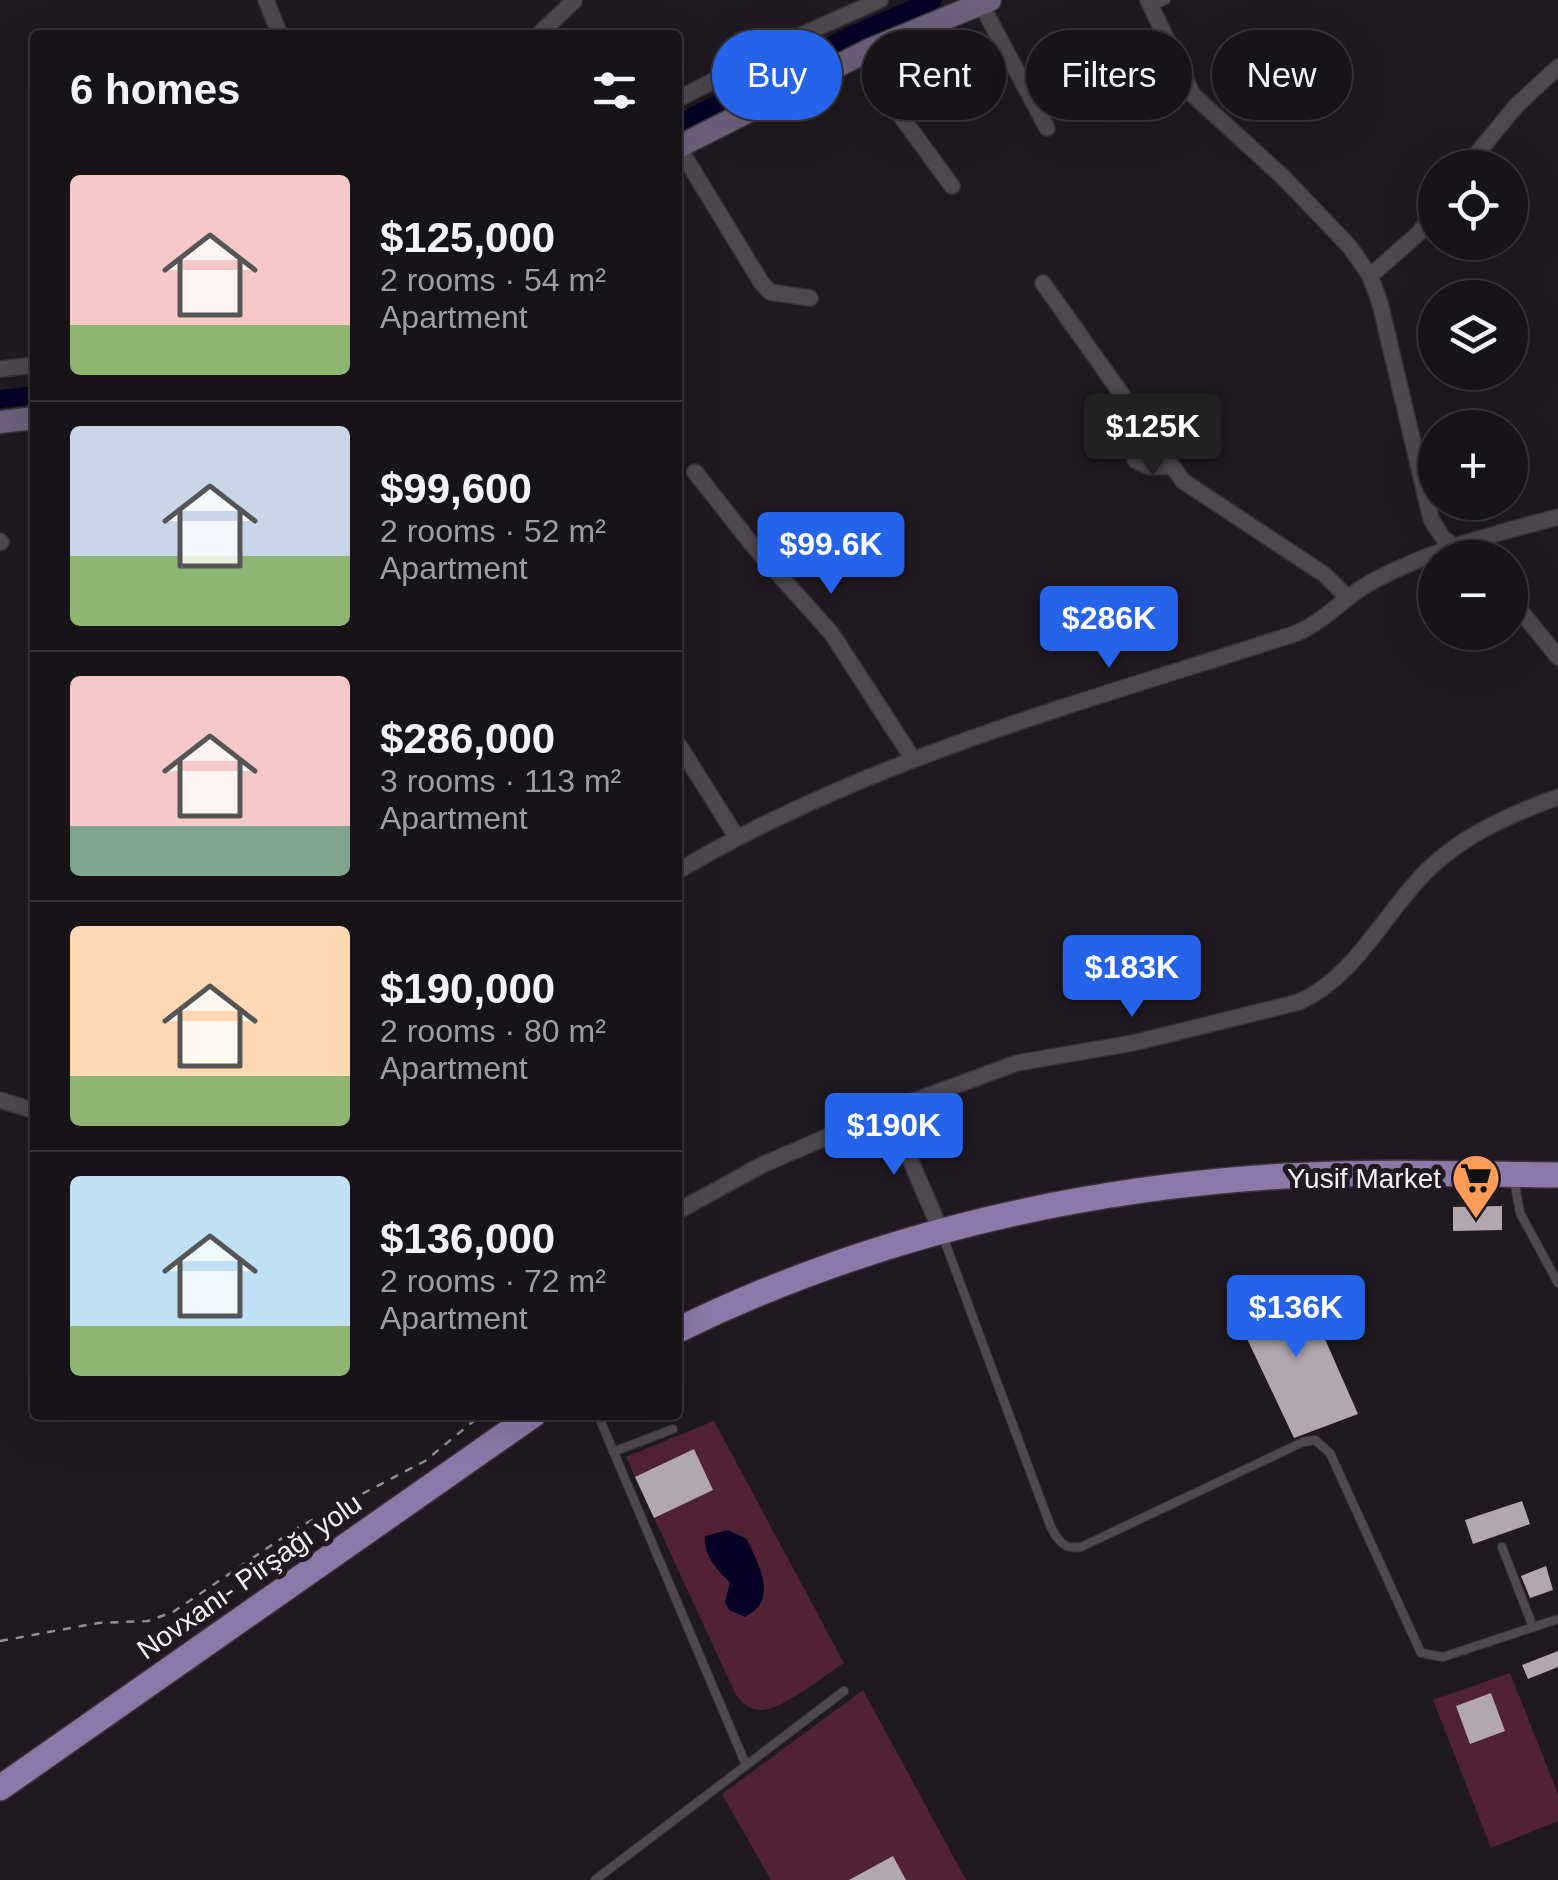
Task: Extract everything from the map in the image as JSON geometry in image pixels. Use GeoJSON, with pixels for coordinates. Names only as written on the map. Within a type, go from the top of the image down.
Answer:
{"type":"FeatureCollection","features":[{"type":"Feature","properties":{"kind":"main road"},"geometry":{"type":"LineString","coordinates":[[682,1328],[806,1274],[940,1229],[1060,1204],[1280,1176],[1454,1172],[1558,1175]]}},
{"type":"Feature","properties":{"kind":"main road","name":"Novxanı- Pirşağı yolu"},"geometry":{"type":"LineString","coordinates":[[0,1788],[526,1420]]}},
{"type":"Feature","properties":{"kind":"street"},"geometry":{"type":"LineString","coordinates":[[266,0],[278,30]]}},
{"type":"Feature","properties":{"kind":"street"},"geometry":{"type":"LineString","coordinates":[[682,97],[880,0]]}},
{"type":"Feature","properties":{"kind":"street"},"geometry":{"type":"LineString","coordinates":[[543,30],[574,1]]}},
{"type":"Feature","properties":{"kind":"street"},"geometry":{"type":"LineString","coordinates":[[918,30],[986,2],[1047,128]]}},
{"type":"Feature","properties":{"kind":"street"},"geometry":{"type":"LineString","coordinates":[[1155,2],[1193,95],[1305,198],[1350,247],[1370,276],[1380,303],[1425,503],[1438,531],[1447,540]]}},
{"type":"Feature","properties":{"kind":"street"},"geometry":{"type":"LineString","coordinates":[[682,144],[862,54]]}},
{"type":"Feature","properties":{"kind":"street"},"geometry":{"type":"LineString","coordinates":[[1480,150],[1516,106],[1558,67]]}},
{"type":"Feature","properties":{"kind":"street"},"geometry":{"type":"LineString","coordinates":[[904,120],[952,186]]}},
{"type":"Feature","properties":{"kind":"street"},"geometry":{"type":"LineString","coordinates":[[682,153],[761,282],[770,292],[810,298]]}},
{"type":"Feature","properties":{"kind":"street"},"geometry":{"type":"LineString","coordinates":[[1370,276],[1418,234]]}},
{"type":"Feature","properties":{"kind":"street"},"geometry":{"type":"LineString","coordinates":[[1043,283],[1171,466],[1196,492],[1325,575],[1348,598]]}},
{"type":"Feature","properties":{"kind":"street"},"geometry":{"type":"LineString","coordinates":[[0,369],[30,367]]}},
{"type":"Feature","properties":{"kind":"street"},"geometry":{"type":"LineString","coordinates":[[0,422],[30,419]]}},
{"type":"Feature","properties":{"kind":"street"},"geometry":{"type":"LineString","coordinates":[[1134,460],[1150,468],[1171,466]]}},
{"type":"Feature","properties":{"kind":"street"},"geometry":{"type":"LineString","coordinates":[[696,472],[750,542],[832,634],[914,759]]}},
{"type":"Feature","properties":{"kind":"street"},"geometry":{"type":"LineString","coordinates":[[1475,540],[1558,517]]}},
{"type":"Feature","properties":{"kind":"street"},"geometry":{"type":"LineString","coordinates":[[682,869],[736,836],[914,759],[1315,625],[1371,582],[1418,561]]}},
{"type":"Feature","properties":{"kind":"street"},"geometry":{"type":"LineString","coordinates":[[1528,620],[1558,657]]}},
{"type":"Feature","properties":{"kind":"street"},"geometry":{"type":"LineString","coordinates":[[682,750],[736,836]]}},
{"type":"Feature","properties":{"kind":"street"},"geometry":{"type":"LineString","coordinates":[[682,1209],[762,1165],[890,1110],[1018,1063],[1134,1043],[1299,1002],[1340,976],[1420,877],[1448,854],[1503,817],[1558,797]]}},
{"type":"Feature","properties":{"kind":"street"},"geometry":{"type":"LineString","coordinates":[[0,1100],[30,1109]]}},
{"type":"Feature","properties":{"kind":"street"},"geometry":{"type":"LineString","coordinates":[[890,1110],[940,1229]]}},
{"type":"Feature","properties":{"kind":"lane"},"geometry":{"type":"LineString","coordinates":[[1514,1174],[1520,1213],[1558,1283]]}},
{"type":"Feature","properties":{"kind":"lane"},"geometry":{"type":"LineString","coordinates":[[940,1229],[1050,1525],[1062,1545],[1081,1548],[1303,1442],[1315,1440],[1330,1453],[1421,1653],[1443,1657],[1558,1619]]}},
{"type":"Feature","properties":{"kind":"lane"},"geometry":{"type":"LineString","coordinates":[[600,1420],[746,1764]]}},
{"type":"Feature","properties":{"kind":"lane"},"geometry":{"type":"LineString","coordinates":[[614,1452],[672,1429]]}},
{"type":"Feature","properties":{"kind":"lane"},"geometry":{"type":"LineString","coordinates":[[1502,1547],[1533,1627]]}},
{"type":"Feature","properties":{"kind":"lane"},"geometry":{"type":"LineString","coordinates":[[595,1880],[844,1691]]}},
{"type":"Feature","properties":{"kind":"path"},"geometry":{"type":"LineString","coordinates":[[0,1641],[98,1623],[148,1621],[173,1612],[298,1528],[425,1462],[475,1420]]}},
{"type":"Feature","properties":{"kind":"shaded area"},"geometry":{"type":"Polygon","coordinates":[[[714,1421],[844,1663],[793,1698],[762,1710],[750,1708],[736,1695],[626,1457],[714,1421]]]}},
{"type":"Feature","properties":{"kind":"shaded area"},"geometry":{"type":"Polygon","coordinates":[[[728,1530],[747,1539],[763,1581],[762,1601],[745,1617],[729,1610],[725,1602],[730,1582],[706,1550],[705,1536],[728,1530]]]}},
{"type":"Feature","properties":{"kind":"shaded area"},"geometry":{"type":"Polygon","coordinates":[[[1510,1673],[1558,1794],[1558,1821],[1491,1848],[1433,1700],[1510,1673]]]}},
{"type":"Feature","properties":{"kind":"shaded area"},"geometry":{"type":"Polygon","coordinates":[[[863,1690],[966,1880],[771,1880],[722,1794],[863,1690]]]}},
{"type":"Feature","properties":{"kind":"building"},"geometry":{"type":"Polygon","coordinates":[[[1502,1206],[1502,1230],[1453,1231],[1453,1207],[1502,1206]]]}},
{"type":"Feature","properties":{"kind":"building"},"geometry":{"type":"Polygon","coordinates":[[[1302,1287],[1358,1414],[1294,1438],[1231,1305],[1302,1287]]]}},
{"type":"Feature","properties":{"kind":"building"},"geometry":{"type":"Polygon","coordinates":[[[694,1449],[713,1490],[654,1518],[635,1477],[694,1449]]]}},
{"type":"Feature","properties":{"kind":"building"},"geometry":{"type":"Polygon","coordinates":[[[1522,1501],[1530,1524],[1473,1544],[1465,1520],[1522,1501]]]}},
{"type":"Feature","properties":{"kind":"building"},"geometry":{"type":"Polygon","coordinates":[[[1546,1566],[1553,1590],[1530,1598],[1521,1576],[1546,1566]]]}},
{"type":"Feature","properties":{"kind":"building"},"geometry":{"type":"Polygon","coordinates":[[[1558,1651],[1558,1667],[1528,1679],[1522,1665],[1558,1651]]]}},
{"type":"Feature","properties":{"kind":"building"},"geometry":{"type":"Polygon","coordinates":[[[1491,1693],[1505,1731],[1470,1744],[1456,1706],[1491,1693]]]}},
{"type":"Feature","properties":{"kind":"building"},"geometry":{"type":"Polygon","coordinates":[[[893,1856],[906,1880],[849,1880],[893,1856]]]}},
{"type":"Feature","properties":{"kind":"waterway"},"geometry":{"type":"LineString","coordinates":[[682,122],[850,36],[933,0]]}},
{"type":"Feature","properties":{"kind":"waterway"},"geometry":{"type":"LineString","coordinates":[[0,399],[30,396]]}},
{"type":"Feature","properties":{"kind":"place","name":"Yusif Market"},"geometry":{"type":"Point","coordinates":[1476,1220]}}]}
